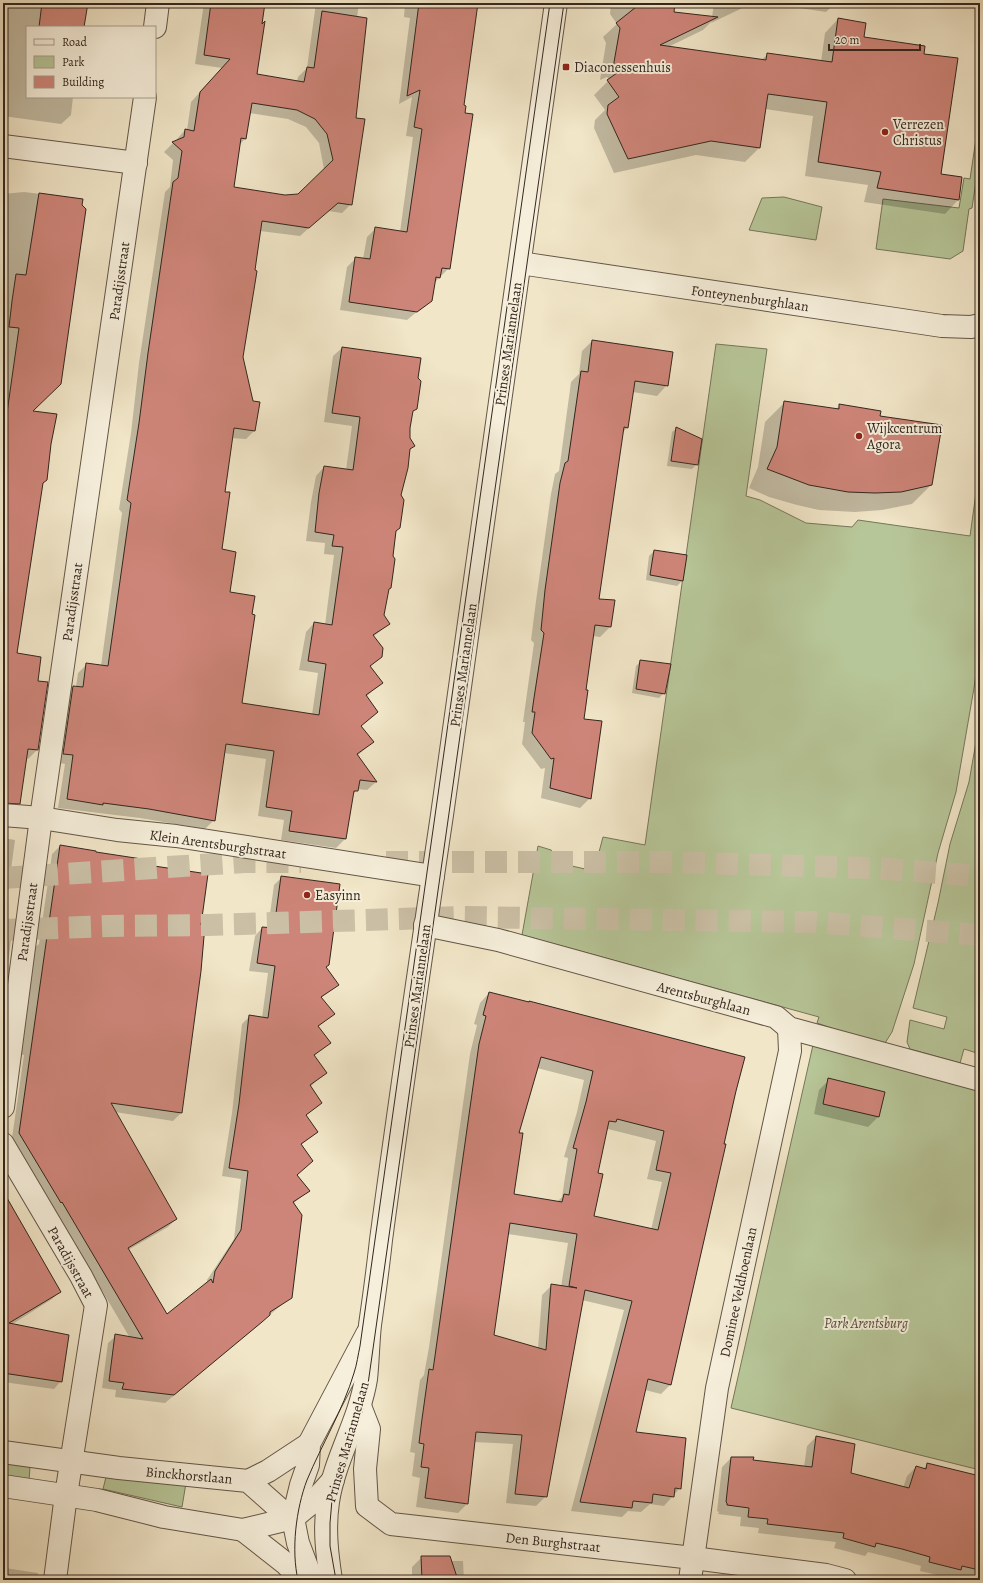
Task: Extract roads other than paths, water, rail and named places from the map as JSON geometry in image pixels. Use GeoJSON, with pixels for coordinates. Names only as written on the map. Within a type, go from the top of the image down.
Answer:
{"type":"FeatureCollection","features":[{"type":"Feature","properties":{"kind":"street"},"geometry":{"type":"LineString","coordinates":[[155,26],[158,3]]}},
{"type":"Feature","properties":{"kind":"street","name":"Prinses Mariannelaan"},"geometry":{"type":"LineString","coordinates":[[331,1580],[326,1547],[328,1501],[334,1478],[360,1406],[368,1359],[370,1327],[425,925],[556,3]]}},
{"type":"Feature","properties":{"kind":"street","name":"Paradijsstraat"},"geometry":{"type":"LineString","coordinates":[[3,1106],[41,818],[145,98]]}},
{"type":"Feature","properties":{"kind":"street"},"geometry":{"type":"LineString","coordinates":[[3,146],[136,163]]}},
{"type":"Feature","properties":{"kind":"street","name":"Fonteynenburghlaan"},"geometry":{"type":"LineString","coordinates":[[520,263],[942,326],[971,327],[980,325]]}},
{"type":"Feature","properties":{"kind":"street","name":"Klein Arentsburghstraat"},"geometry":{"type":"LineString","coordinates":[[3,814],[41,818],[117,830],[176,836],[433,876]]}},
{"type":"Feature","properties":{"kind":"street","name":"Arentsburghlaan"},"geometry":{"type":"LineString","coordinates":[[425,925],[498,940],[776,1018],[789,1028],[980,1080]]}},
{"type":"Feature","properties":{"kind":"street","name":"Dominee Veldhoenlaan"},"geometry":{"type":"LineString","coordinates":[[690,1580],[717,1388],[790,1051],[789,1028]]}},
{"type":"Feature","properties":{"kind":"street","name":"Paradijsstraat"},"geometry":{"type":"LineString","coordinates":[[3,1144],[81,1276],[96,1305],[72,1461]]}},
{"type":"Feature","properties":{"kind":"street","name":"Prinses Mariannelaan"},"geometry":{"type":"LineString","coordinates":[[312,1580],[298,1543],[293,1518],[301,1485],[308,1465],[309,1444],[370,1327]]}},
{"type":"Feature","properties":{"kind":"street","name":"Den Burghstraat"},"geometry":{"type":"LineString","coordinates":[[360,1406],[369,1429],[365,1469],[367,1506],[392,1524],[693,1558],[826,1575],[845,1580]]}},
{"type":"Feature","properties":{"kind":"street"},"geometry":{"type":"LineString","coordinates":[[248,1481],[268,1471],[309,1444]]}},
{"type":"Feature","properties":{"kind":"street","name":"Binckhorstlaan"},"geometry":{"type":"LineString","coordinates":[[3,1452],[141,1470],[248,1481],[283,1512],[293,1518]]}},
{"type":"Feature","properties":{"kind":"street"},"geometry":{"type":"LineString","coordinates":[[55,1580],[72,1461]]}},
{"type":"Feature","properties":{"kind":"street"},"geometry":{"type":"LineString","coordinates":[[3,1486],[97,1500],[183,1521],[243,1530],[293,1518],[315,1500],[334,1478]]}},
{"type":"Feature","properties":{"kind":"street"},"geometry":{"type":"LineString","coordinates":[[243,1530],[285,1563],[302,1580]]}},
{"type":"Feature","properties":{"kind":"tunnel"},"geometry":{"type":"LineString","coordinates":[[3,878],[244,862],[301,862]]}},
{"type":"Feature","properties":{"kind":"tunnel"},"geometry":{"type":"LineString","coordinates":[[386,862],[663,862],[873,868],[980,876]]}},
{"type":"Feature","properties":{"kind":"tunnel"},"geometry":{"type":"LineString","coordinates":[[3,930],[463,917],[814,922],[980,935]]}},
{"type":"Feature","properties":{"kind":"tram line"},"geometry":{"type":"LineString","coordinates":[[298,1580],[295,1543],[297,1516],[303,1491],[349,1387],[356,1366],[360,1346],[550,3]]}},
{"type":"Feature","properties":{"kind":"tram line"},"geometry":{"type":"LineString","coordinates":[[336,1580],[330,1546],[332,1500],[337,1480],[346,1461],[362,1412],[367,1391],[564,3]]}},
{"type":"Feature","properties":{"kind":"place","name":"Diaconessenhuis"},"geometry":{"type":"Point","coordinates":[566,67]}},
{"type":"Feature","properties":{"kind":"place","name":"Verrezen Christus"},"geometry":{"type":"Point","coordinates":[885,132]}},
{"type":"Feature","properties":{"kind":"place","name":"Wijkcentrum Agora"},"geometry":{"type":"Point","coordinates":[859,436]}},
{"type":"Feature","properties":{"kind":"place","name":"Easyinn"},"geometry":{"type":"Point","coordinates":[307,895]}},
{"type":"Feature","properties":{"kind":"park label","name":"Park Arentsburg"},"geometry":{"type":"Point","coordinates":[866,1323]}}]}
